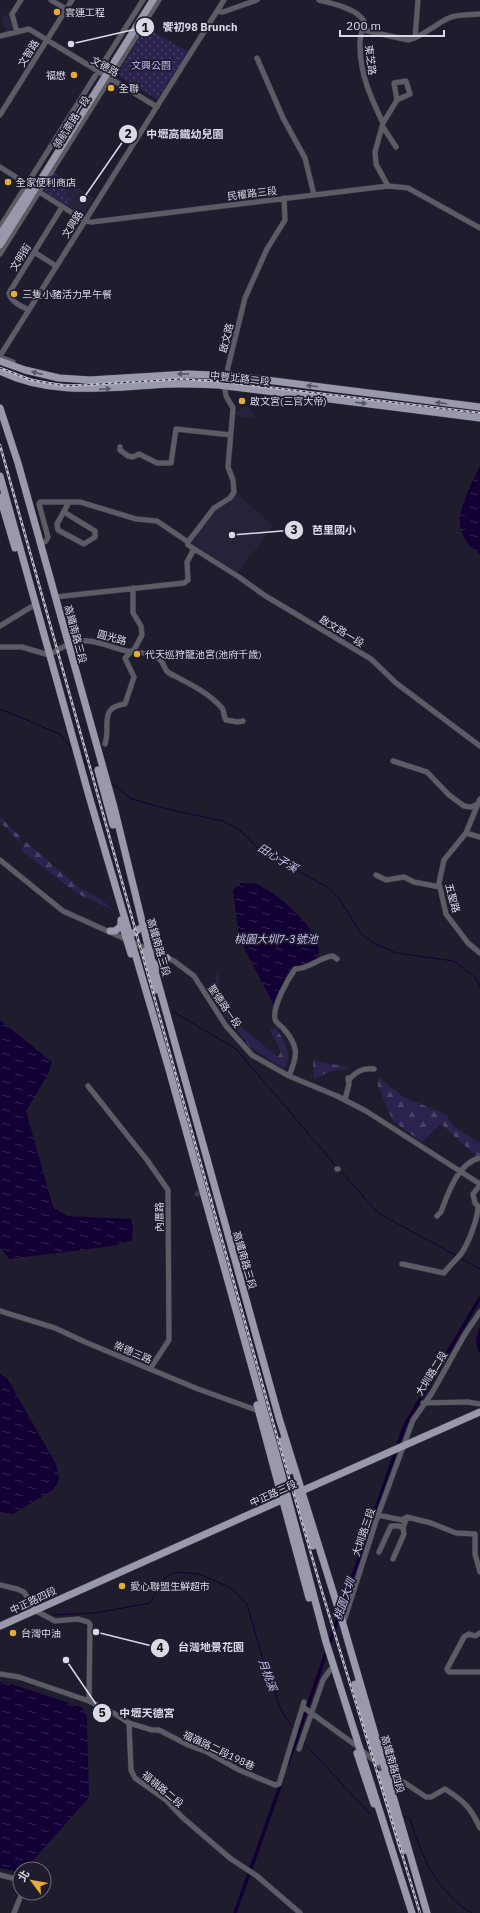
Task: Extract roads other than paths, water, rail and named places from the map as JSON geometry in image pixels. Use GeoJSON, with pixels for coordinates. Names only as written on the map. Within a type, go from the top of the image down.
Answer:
{"type":"FeatureCollection","features":[{"type":"Feature","properties":{"kind":"main road","name":"領航南路一段"},"geometry":{"type":"LineString","coordinates":[[104,76],[148,0]]}},
{"type":"Feature","properties":{"kind":"main road","name":"領航南路一段"},"geometry":{"type":"LineString","coordinates":[[0,245],[33,188],[153,0]]}},
{"type":"Feature","properties":{"kind":"main road","name":"領航南路一段"},"geometry":{"type":"LineString","coordinates":[[0,235],[33,188]]}},
{"type":"Feature","properties":{"kind":"main road","name":"中豐北路二段"},"geometry":{"type":"LineString","coordinates":[[0,360],[44,374],[74,379],[90,380],[188,374],[227,376],[480,407]]}},
{"type":"Feature","properties":{"kind":"main road","name":"中豐北路二段"},"geometry":{"type":"LineString","coordinates":[[0,371],[39,385],[85,390],[184,384],[225,386],[480,418]]}},
{"type":"Feature","properties":{"kind":"main road"},"geometry":{"type":"LineString","coordinates":[[0,380],[8,375]]}},
{"type":"Feature","properties":{"kind":"main road","name":"高鐵南路三段"},"geometry":{"type":"LineString","coordinates":[[0,409],[18,462],[55,597],[66,646]]}},
{"type":"Feature","properties":{"kind":"main road","name":"高鐵南路三段"},"geometry":{"type":"LineString","coordinates":[[0,419],[66,646],[111,809],[148,959],[285,1456],[299,1493]]}},
{"type":"Feature","properties":{"kind":"main road"},"geometry":{"type":"LineString","coordinates":[[0,476],[86,795],[168,1066],[325,1645],[329,1666],[408,1913]]}},
{"type":"Feature","properties":{"kind":"main road"},"geometry":{"type":"LineString","coordinates":[[0,497],[31,607],[47,654]]}},
{"type":"Feature","properties":{"kind":"main road"},"geometry":{"type":"LineString","coordinates":[[40,544],[41,562]]}},
{"type":"Feature","properties":{"kind":"main road"},"geometry":{"type":"LineString","coordinates":[[20,551],[22,575]]}},
{"type":"Feature","properties":{"kind":"main road"},"geometry":{"type":"LineString","coordinates":[[86,795],[121,920],[129,938],[259,1411],[285,1499]]}},
{"type":"Feature","properties":{"kind":"main road","name":"高鐵南路三段"},"geometry":{"type":"LineString","coordinates":[[111,809],[139,929],[156,969],[299,1493]]}},
{"type":"Feature","properties":{"kind":"main road"},"geometry":{"type":"LineString","coordinates":[[110,931],[115,931],[121,926],[121,920]]}},
{"type":"Feature","properties":{"kind":"main road"},"geometry":{"type":"LineString","coordinates":[[129,938],[139,929]]}},
{"type":"Feature","properties":{"kind":"main road"},"geometry":{"type":"LineString","coordinates":[[138,966],[141,959],[144,957],[148,959]]}},
{"type":"Feature","properties":{"kind":"main road"},"geometry":{"type":"LineString","coordinates":[[156,969],[158,964],[167,958]]}},
{"type":"Feature","properties":{"kind":"main road"},"geometry":{"type":"LineString","coordinates":[[168,1066],[169,1087]]}},
{"type":"Feature","properties":{"kind":"main road"},"geometry":{"type":"LineString","coordinates":[[235,1323],[242,1336]]}},
{"type":"Feature","properties":{"kind":"main road","name":"中正路三段"},"geometry":{"type":"LineString","coordinates":[[75,1592],[480,1412]]}},
{"type":"Feature","properties":{"kind":"main road","name":"高鐵南路四段"},"geometry":{"type":"LineString","coordinates":[[299,1493],[340,1619],[374,1733],[381,1767],[422,1913]]}},
{"type":"Feature","properties":{"kind":"main road","name":"中正路四段"},"geometry":{"type":"LineString","coordinates":[[0,1626],[36,1611],[75,1592]]}},
{"type":"Feature","properties":{"kind":"main road","name":"高鐵南路四段"},"geometry":{"type":"LineString","coordinates":[[340,1619],[364,1715],[411,1861],[426,1913]]}},
{"type":"Feature","properties":{"kind":"main road"},"geometry":{"type":"LineString","coordinates":[[325,1645],[330,1655],[389,1836],[412,1913]]}},
{"type":"Feature","properties":{"kind":"main road"},"geometry":{"type":"LineString","coordinates":[[347,1710],[348,1726]]}},
{"type":"Feature","properties":{"kind":"main road"},"geometry":{"type":"LineString","coordinates":[[364,1715],[374,1733]]}},
{"type":"Feature","properties":{"kind":"main road"},"geometry":{"type":"LineString","coordinates":[[379,1820],[389,1836]]}},
{"type":"Feature","properties":{"kind":"main road"},"geometry":{"type":"LineString","coordinates":[[411,1861],[414,1887]]}},
{"type":"Feature","properties":{"kind":"street"},"geometry":{"type":"LineString","coordinates":[[17,32],[12,14],[21,0]]}},
{"type":"Feature","properties":{"kind":"street"},"geometry":{"type":"LineString","coordinates":[[51,0],[66,9]]}},
{"type":"Feature","properties":{"kind":"street","name":"文智路"},"geometry":{"type":"LineString","coordinates":[[0,115],[72,0]]}},
{"type":"Feature","properties":{"kind":"street","name":"領航南路一段"},"geometry":{"type":"LineString","coordinates":[[104,76],[143,0]]}},
{"type":"Feature","properties":{"kind":"street","name":"領航南路一段"},"geometry":{"type":"LineString","coordinates":[[104,76],[159,0]]}},
{"type":"Feature","properties":{"kind":"street","name":"文興路"},"geometry":{"type":"LineString","coordinates":[[0,356],[224,0]]}},
{"type":"Feature","properties":{"kind":"street"},"geometry":{"type":"LineString","coordinates":[[217,11],[223,12],[258,0]]}},
{"type":"Feature","properties":{"kind":"street"},"geometry":{"type":"LineString","coordinates":[[319,0],[347,9],[361,16],[364,21],[363,30]]}},
{"type":"Feature","properties":{"kind":"street"},"geometry":{"type":"LineString","coordinates":[[415,38],[418,0]]}},
{"type":"Feature","properties":{"kind":"street"},"geometry":{"type":"LineString","coordinates":[[415,38],[448,18],[480,14]]}},
{"type":"Feature","properties":{"kind":"street","name":"文德路"},"geometry":{"type":"LineString","coordinates":[[0,36],[29,29],[46,41],[157,107]]}},
{"type":"Feature","properties":{"kind":"street","name":"東芝路"},"geometry":{"type":"LineString","coordinates":[[396,147],[383,125],[368,93],[364,77],[360,46],[363,30],[408,40],[415,38]]}},
{"type":"Feature","properties":{"kind":"street"},"geometry":{"type":"LineString","coordinates":[[257,58],[282,118],[305,158],[314,195]]}},
{"type":"Feature","properties":{"kind":"street"},"geometry":{"type":"LineString","coordinates":[[388,186],[376,164],[375,152],[383,125],[397,100]]}},
{"type":"Feature","properties":{"kind":"street"},"geometry":{"type":"LineString","coordinates":[[378,113],[391,110]]}},
{"type":"Feature","properties":{"kind":"street"},"geometry":{"type":"LineString","coordinates":[[0,168],[85,221]]}},
{"type":"Feature","properties":{"kind":"street","name":"民權路三段"},"geometry":{"type":"LineString","coordinates":[[85,221],[92,222],[388,186],[408,188],[480,228]]}},
{"type":"Feature","properties":{"kind":"street","name":"領航南路一段"},"geometry":{"type":"LineString","coordinates":[[0,227],[33,188]]}},
{"type":"Feature","properties":{"kind":"street","name":"領航南路一段"},"geometry":{"type":"LineString","coordinates":[[0,254],[33,188]]}},
{"type":"Feature","properties":{"kind":"street","name":"啟文路"},"geometry":{"type":"LineString","coordinates":[[188,542],[214,508],[233,495],[233,480],[228,467],[233,408],[226,396],[225,386],[246,298],[267,249],[285,220],[284,198]]}},
{"type":"Feature","properties":{"kind":"street","name":"文明街"},"geometry":{"type":"LineString","coordinates":[[29,310],[14,302],[10,298],[9,293],[62,207]]}},
{"type":"Feature","properties":{"kind":"street"},"geometry":{"type":"LineString","coordinates":[[34,252],[56,266]]}},
{"type":"Feature","properties":{"kind":"street"},"geometry":{"type":"LineString","coordinates":[[0,356],[13,362]]}},
{"type":"Feature","properties":{"kind":"street"},"geometry":{"type":"LineString","coordinates":[[120,447],[120,450],[133,458],[139,454],[157,463],[171,463],[176,429],[231,435]]}},
{"type":"Feature","properties":{"kind":"street","name":"啟文路一段"},"geometry":{"type":"LineString","coordinates":[[40,544],[46,541],[48,537],[39,504],[40,502],[80,502],[136,519],[157,521],[188,542],[188,545],[239,577],[264,595],[371,659],[396,683],[480,746]]}},
{"type":"Feature","properties":{"kind":"street"},"geometry":{"type":"LineString","coordinates":[[64,512],[96,531],[95,537],[84,544],[60,533],[57,526],[64,512],[69,502]]}},
{"type":"Feature","properties":{"kind":"street"},"geometry":{"type":"LineString","coordinates":[[55,597],[186,582],[189,578],[186,569],[187,562],[194,549]]}},
{"type":"Feature","properties":{"kind":"street","name":"圓光路"},"geometry":{"type":"LineString","coordinates":[[47,654],[81,640],[92,641],[132,651],[142,635],[140,626],[133,613],[133,588]]}},
{"type":"Feature","properties":{"kind":"street"},"geometry":{"type":"LineString","coordinates":[[0,626],[31,607]]}},
{"type":"Feature","properties":{"kind":"street"},"geometry":{"type":"LineString","coordinates":[[0,647],[22,647],[47,654]]}},
{"type":"Feature","properties":{"kind":"street"},"geometry":{"type":"LineString","coordinates":[[105,744],[107,720],[110,711],[117,704],[125,704],[134,677],[126,658],[132,651],[150,654],[161,660],[167,672],[198,688],[223,709],[226,720],[238,722],[243,721]]}},
{"type":"Feature","properties":{"kind":"street"},"geometry":{"type":"LineString","coordinates":[[393,761],[427,772],[449,795],[464,806],[471,807],[479,801]]}},
{"type":"Feature","properties":{"kind":"street","name":"五聖路"},"geometry":{"type":"LineString","coordinates":[[479,801],[466,833],[446,856],[442,867],[440,887],[446,914],[468,943],[480,954]]}},
{"type":"Feature","properties":{"kind":"street"},"geometry":{"type":"LineString","coordinates":[[466,833],[480,837]]}},
{"type":"Feature","properties":{"kind":"street","name":"聖德路一段"},"geometry":{"type":"LineString","coordinates":[[0,860],[63,911],[129,938],[189,971],[226,1026],[252,1055],[289,1076],[345,1100],[378,1118],[480,1184]]}},
{"type":"Feature","properties":{"kind":"street"},"geometry":{"type":"LineString","coordinates":[[376,876],[386,880],[404,877],[414,882],[440,887]]}},
{"type":"Feature","properties":{"kind":"street"},"geometry":{"type":"LineString","coordinates":[[289,1076],[295,1062],[296,1046],[276,1021],[274,1013],[278,1000],[296,969],[302,969],[314,964],[324,957],[333,956],[337,959]]}},
{"type":"Feature","properties":{"kind":"street"},"geometry":{"type":"LineString","coordinates":[[345,1100],[348,1078],[356,1072],[364,1069],[374,1069]]}},
{"type":"Feature","properties":{"kind":"street","name":"內厝路"},"geometry":{"type":"LineString","coordinates":[[88,1086],[147,1160],[168,1190],[169,1340],[150,1369]]}},
{"type":"Feature","properties":{"kind":"street"},"geometry":{"type":"LineString","coordinates":[[437,1216],[441,1212],[460,1172],[473,1160],[480,1158]]}},
{"type":"Feature","properties":{"kind":"street"},"geometry":{"type":"LineString","coordinates":[[402,1264],[444,1273],[458,1257],[478,1215],[478,1206],[475,1202],[473,1194],[480,1184]]}},
{"type":"Feature","properties":{"kind":"street","name":"崇德三路"},"geometry":{"type":"LineString","coordinates":[[0,1311],[55,1328],[198,1389],[259,1411]]}},
{"type":"Feature","properties":{"kind":"street","name":"大圳路二段"},"geometry":{"type":"LineString","coordinates":[[401,1448],[413,1420],[432,1393],[465,1334],[480,1312]]}},
{"type":"Feature","properties":{"kind":"street"},"geometry":{"type":"LineString","coordinates":[[424,1403],[468,1402],[480,1404]]}},
{"type":"Feature","properties":{"kind":"street","name":"大圳路三段"},"geometry":{"type":"LineString","coordinates":[[340,1619],[401,1448]]}},
{"type":"Feature","properties":{"kind":"street"},"geometry":{"type":"LineString","coordinates":[[378,1515],[402,1520],[407,1517],[431,1523],[456,1533],[475,1534],[475,1554],[480,1572]]}},
{"type":"Feature","properties":{"kind":"street"},"geometry":{"type":"LineString","coordinates":[[393,1559],[404,1534],[403,1528],[407,1517]]}},
{"type":"Feature","properties":{"kind":"street"},"geometry":{"type":"LineString","coordinates":[[379,1552],[391,1526],[399,1526],[403,1528]]}},
{"type":"Feature","properties":{"kind":"street"},"geometry":{"type":"LineString","coordinates":[[0,1585],[24,1592],[36,1611],[55,1621],[85,1620],[90,1624],[89,1701]]}},
{"type":"Feature","properties":{"kind":"street"},"geometry":{"type":"LineString","coordinates":[[480,1633],[475,1636],[469,1634],[464,1637],[446,1669],[450,1672],[480,1672]]}},
{"type":"Feature","properties":{"kind":"street"},"geometry":{"type":"LineString","coordinates":[[299,1749],[311,1712],[329,1666]]}},
{"type":"Feature","properties":{"kind":"street"},"geometry":{"type":"LineString","coordinates":[[0,1674],[19,1677],[89,1701],[129,1723]]}},
{"type":"Feature","properties":{"kind":"street","name":"福嶺路二段198巷"},"geometry":{"type":"LineString","coordinates":[[129,1723],[152,1730],[159,1730],[188,1745],[207,1752],[239,1770],[273,1785],[279,1784],[304,1706],[311,1712]]}},
{"type":"Feature","properties":{"kind":"street"},"geometry":{"type":"LineString","coordinates":[[311,1712],[354,1744],[381,1767],[426,1796],[430,1797],[445,1789],[465,1802],[472,1811],[480,1828]]}},
{"type":"Feature","properties":{"kind":"street","name":"福嶺路二段"},"geometry":{"type":"LineString","coordinates":[[129,1723],[132,1770],[135,1778],[166,1800],[182,1817],[231,1859],[256,1875],[300,1913]]}},
{"type":"Feature","properties":{"kind":"street"},"geometry":{"type":"LineString","coordinates":[[0,1875],[12,1878]]}},
{"type":"Feature","properties":{"kind":"street"},"geometry":{"type":"LineString","coordinates":[[14,1913],[19,1901]]}},
{"type":"Feature","properties":{"kind":"water"},"geometry":{"type":"Polygon","coordinates":[[[480,466],[480,554],[469,545],[462,534],[460,524],[464,501],[480,466]]]}},
{"type":"Feature","properties":{"kind":"water","name":"桃園大圳7-3號池"},"geometry":{"type":"Polygon","coordinates":[[[241,883],[256,884],[265,888],[288,905],[309,928],[316,939],[319,950],[314,961],[291,969],[274,1005],[245,950],[238,929],[233,890],[241,883]]]}},
{"type":"Feature","properties":{"kind":"water"},"geometry":{"type":"Polygon","coordinates":[[[0,1020],[52,1062],[49,1072],[26,1111],[53,1207],[67,1216],[131,1219],[133,1228],[132,1240],[113,1246],[9,1259],[0,1247],[0,1020]]]}},
{"type":"Feature","properties":{"kind":"water"},"geometry":{"type":"Polygon","coordinates":[[[480,1327],[480,1354],[476,1340],[480,1327]]]}},
{"type":"Feature","properties":{"kind":"water"},"geometry":{"type":"Polygon","coordinates":[[[0,1374],[7,1378],[56,1464],[59,1480],[54,1489],[13,1514],[0,1512],[0,1374]]]}},
{"type":"Feature","properties":{"kind":"water"},"geometry":{"type":"Polygon","coordinates":[[[5,1682],[81,1707],[86,1712],[87,1720],[89,1795],[87,1800],[32,1861],[12,1861],[12,1870],[0,1868],[0,1683],[5,1682]]]}},
{"type":"Feature","properties":{"kind":"waterway","name":"田心子溪"},"geometry":{"type":"LineString","coordinates":[[0,709],[60,734],[74,752]]}},
{"type":"Feature","properties":{"kind":"waterway","name":"田心子溪"},"geometry":{"type":"LineString","coordinates":[[83,761],[95,770]]}},
{"type":"Feature","properties":{"kind":"waterway","name":"田心子溪"},"geometry":{"type":"LineString","coordinates":[[110,782],[132,799],[171,810],[223,821],[241,831],[261,851],[329,888],[340,900],[362,935],[375,944],[396,953],[454,961],[476,978],[480,987]]}},
{"type":"Feature","properties":{"kind":"waterway"},"geometry":{"type":"LineString","coordinates":[[172,1011],[236,1049],[337,1167]]}},
{"type":"Feature","properties":{"kind":"waterway"},"geometry":{"type":"LineString","coordinates":[[339,1169],[378,1213],[457,1256]]}},
{"type":"Feature","properties":{"kind":"waterway"},"geometry":{"type":"LineString","coordinates":[[460,1258],[480,1269]]}},
{"type":"Feature","properties":{"kind":"waterway","name":"桃園大圳"},"geometry":{"type":"LineString","coordinates":[[288,1763],[405,1425],[480,1298]]}},
{"type":"Feature","properties":{"kind":"waterway","name":"月桃溪"},"geometry":{"type":"LineString","coordinates":[[52,1615],[95,1613],[150,1603],[165,1577],[176,1572],[199,1574],[229,1587],[247,1604],[262,1657],[282,1712],[293,1728]]}},
{"type":"Feature","properties":{"kind":"waterway","name":"月桃溪"},"geometry":{"type":"LineString","coordinates":[[296,1733],[300,1738]]}},
{"type":"Feature","properties":{"kind":"waterway","name":"月桃溪"},"geometry":{"type":"LineString","coordinates":[[303,1742],[371,1815]]}},
{"type":"Feature","properties":{"kind":"waterway","name":"桃園大圳"},"geometry":{"type":"LineString","coordinates":[[235,1913],[281,1784]]}},
{"type":"Feature","properties":{"kind":"waterway","name":"月桃溪"},"geometry":{"type":"LineString","coordinates":[[402,1815],[410,1819],[425,1860],[440,1884],[449,1895],[472,1913]]}},
{"type":"Feature","properties":{"kind":"tunnel"},"geometry":{"type":"LineString","coordinates":[[195,1193],[220,1202]]}},
{"type":"Feature","properties":{"kind":"railway"},"geometry":{"type":"LineString","coordinates":[[0,368],[31,380],[65,386],[182,379],[218,381],[480,413]]}},
{"type":"Feature","properties":{"kind":"railway"},"geometry":{"type":"LineString","coordinates":[[0,445],[274,1426],[323,1595],[420,1913]]}},
{"type":"Feature","properties":{"kind":"place","name":"雲連工程"},"geometry":{"type":"Point","coordinates":[57,12]}},
{"type":"Feature","properties":{"kind":"place","name":"饗初98 Brunch"},"geometry":{"type":"Point","coordinates":[71,44]}},
{"type":"Feature","properties":{"kind":"place","name":"福懋"},"geometry":{"type":"Point","coordinates":[74,75]}},
{"type":"Feature","properties":{"kind":"place","name":"全聯"},"geometry":{"type":"Point","coordinates":[111,88]}},
{"type":"Feature","properties":{"kind":"place","name":"全家便利商店"},"geometry":{"type":"Point","coordinates":[8,182]}},
{"type":"Feature","properties":{"kind":"place","name":"中壢高鐵幼兒園"},"geometry":{"type":"Point","coordinates":[83,199]}},
{"type":"Feature","properties":{"kind":"place","name":"三隻小豬活力早午餐"},"geometry":{"type":"Point","coordinates":[14,294]}},
{"type":"Feature","properties":{"kind":"place","name":"啟文宮(三官大帝)"},"geometry":{"type":"Point","coordinates":[242,401]}},
{"type":"Feature","properties":{"kind":"place","name":"芭里國小"},"geometry":{"type":"Point","coordinates":[232,535]}},
{"type":"Feature","properties":{"kind":"place","name":"代天巡狩龍池宮(池府千歲)"},"geometry":{"type":"Point","coordinates":[137,654]}},
{"type":"Feature","properties":{"kind":"place","name":"愛心聯盟生鮮超市"},"geometry":{"type":"Point","coordinates":[122,1586]}},
{"type":"Feature","properties":{"kind":"place","name":"台灣地景花園"},"geometry":{"type":"Point","coordinates":[96,1632]}},
{"type":"Feature","properties":{"kind":"place","name":"台灣中油"},"geometry":{"type":"Point","coordinates":[13,1633]}},
{"type":"Feature","properties":{"kind":"place","name":"中壢天德宮"},"geometry":{"type":"Point","coordinates":[66,1660]}},
{"type":"Feature","properties":{"kind":"park label","name":"文興公園"},"geometry":{"type":"Point","coordinates":[151,65]}}]}
